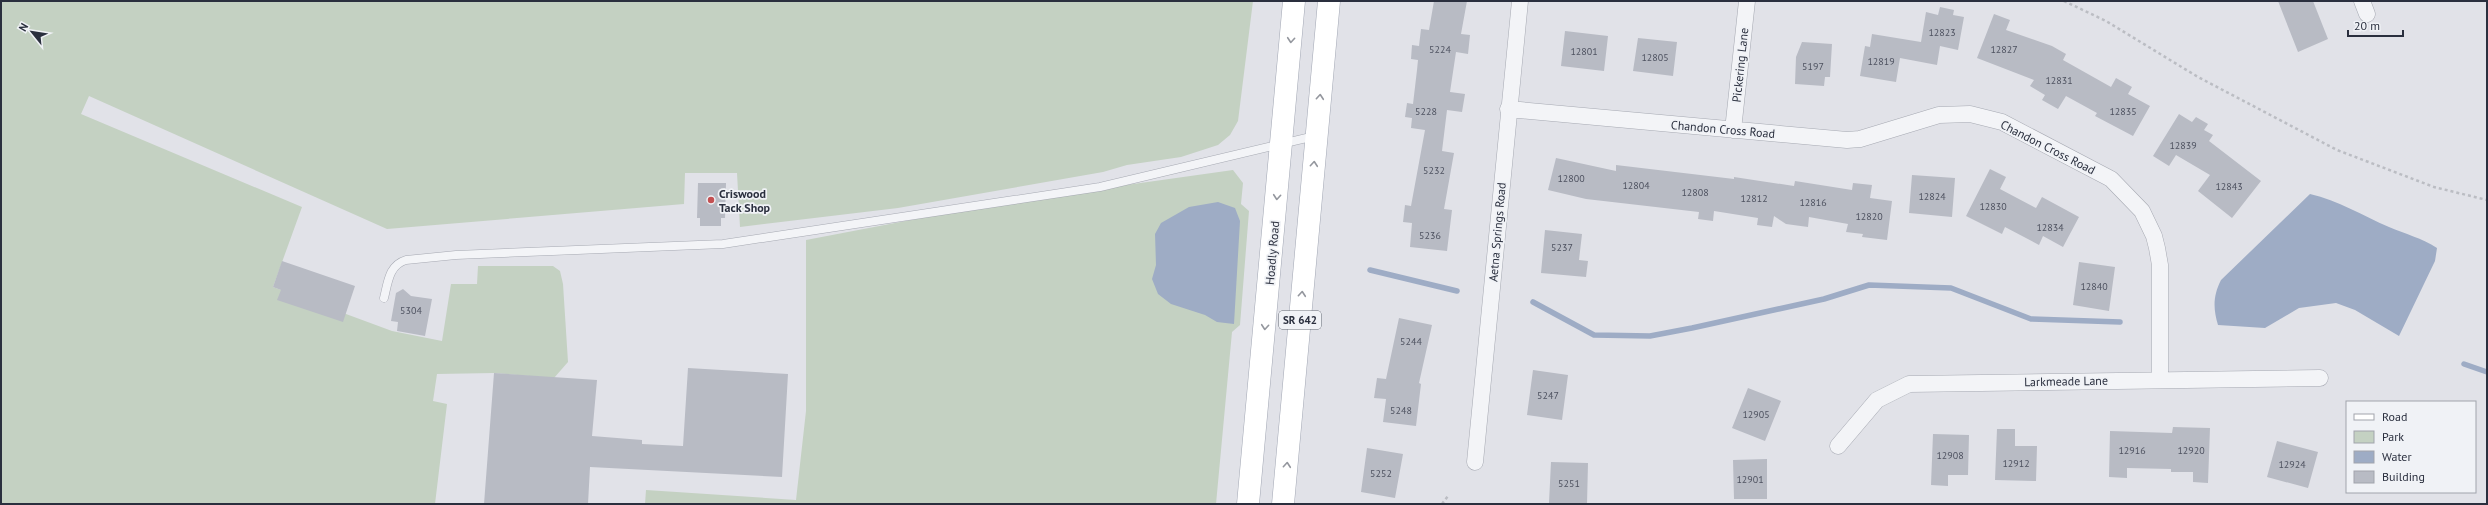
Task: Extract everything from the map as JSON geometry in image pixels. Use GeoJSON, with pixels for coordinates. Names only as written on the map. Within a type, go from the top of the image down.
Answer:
{"type":"FeatureCollection","features":[{"type":"Feature","properties":{"kind":"main road","name":"Hoadly Road"},"geometry":{"type":"LineString","coordinates":[[1248,504],[1294,1]]}},
{"type":"Feature","properties":{"kind":"main road","name":"SR 642"},"geometry":{"type":"LineString","coordinates":[[1283,504],[1328,1]]}},
{"type":"Feature","properties":{"kind":"street","name":"Aetna Springs Road"},"geometry":{"type":"LineString","coordinates":[[1475,462],[1508,109],[1520,1]]}},
{"type":"Feature","properties":{"kind":"street","name":"Pickering Lane"},"geometry":{"type":"LineString","coordinates":[[1733,130],[1747,1]]}},
{"type":"Feature","properties":{"kind":"street","name":"Chandon Cross Road"},"geometry":{"type":"LineString","coordinates":[[1508,109],[1847,140],[1860,139],[1932,117],[1970,114],[2002,122],[2112,179],[2142,211],[2154,236],[2160,265],[2160,380]]}},
{"type":"Feature","properties":{"kind":"street","name":"Larkmeade Lane"},"geometry":{"type":"LineString","coordinates":[[1838,446],[1877,400],[1909,384],[2320,378]]}},
{"type":"Feature","properties":{"kind":"lane"},"geometry":{"type":"LineString","coordinates":[[384,298],[392,271],[400,262],[406,260],[456,255],[723,244],[1100,187],[1317,136]]}},
{"type":"Feature","properties":{"kind":"path"},"geometry":{"type":"LineString","coordinates":[[2064,1],[2106,22],[2198,77],[2337,150],[2434,187],[2487,200]]}},
{"type":"Feature","properties":{"kind":"path"},"geometry":{"type":"LineString","coordinates":[[1442,504],[1448,496]]}},
{"type":"Feature","properties":{"kind":"green space"},"geometry":{"type":"Polygon","coordinates":[[[1,1],[1253,1],[1238,121],[1230,135],[1218,145],[1181,157],[1127,165],[1103,172],[898,208],[740,227],[737,173],[685,173],[684,204],[387,229],[89,96],[81,114],[302,207],[273,287],[392,331],[442,341],[451,284],[477,284],[478,266],[553,266],[560,271],[563,284],[568,362],[554,378],[494,373],[437,374],[433,401],[447,404],[435,504],[1,504],[1,1]]]}},
{"type":"Feature","properties":{"kind":"green space"},"geometry":{"type":"Polygon","coordinates":[[[1233,170],[1243,183],[1241,204],[1249,211],[1240,325],[1232,332],[1216,504],[645,504],[646,490],[796,500],[806,411],[806,240],[1005,202],[1233,170]]]}},
{"type":"Feature","properties":{"kind":"water"},"geometry":{"type":"Polygon","coordinates":[[[2310,194],[2340,204],[2389,227],[2425,241],[2437,248],[2435,261],[2399,336],[2355,310],[2336,303],[2299,308],[2265,328],[2218,325],[2215,313],[2215,297],[2221,280],[2310,194]]]}},
{"type":"Feature","properties":{"kind":"water"},"geometry":{"type":"Polygon","coordinates":[[[1218,202],[1235,208],[1240,221],[1234,324],[1217,322],[1205,315],[1171,304],[1158,294],[1152,279],[1156,265],[1155,234],[1161,223],[1189,207],[1218,202]]]}},
{"type":"Feature","properties":{"kind":"building"},"geometry":{"type":"Polygon","coordinates":[[[1434,1],[1467,1],[1461,34],[1470,35],[1468,54],[1456,52],[1450,92],[1465,94],[1462,112],[1447,110],[1442,151],[1454,153],[1444,209],[1452,210],[1447,251],[1410,247],[1412,223],[1403,222],[1405,205],[1411,206],[1425,130],[1411,128],[1412,118],[1405,117],[1407,103],[1413,104],[1418,60],[1411,59],[1412,45],[1419,46],[1421,29],[1429,30],[1434,1]]]}},
{"type":"Feature","properties":{"kind":"building"},"geometry":{"type":"Polygon","coordinates":[[[2278,1],[2313,1],[2328,39],[2298,52],[2278,1]]]}},
{"type":"Feature","properties":{"kind":"building"},"geometry":{"type":"Polygon","coordinates":[[[1940,7],[1954,10],[1953,15],[1964,17],[1958,50],[1940,46],[1937,65],[1900,58],[1896,82],[1860,76],[1865,46],[1870,47],[1872,34],[1921,42],[1926,12],[1938,15],[1940,7]]]}},
{"type":"Feature","properties":{"kind":"building"},"geometry":{"type":"Polygon","coordinates":[[[1994,14],[2010,20],[2006,30],[2052,46],[2066,54],[2063,60],[2111,87],[2116,78],[2132,87],[2128,94],[2150,106],[2133,136],[2095,116],[2097,113],[2066,96],[2058,109],[2042,100],[2045,95],[2030,86],[2034,80],[1977,58],[1994,14]]]}},
{"type":"Feature","properties":{"kind":"building"},"geometry":{"type":"Polygon","coordinates":[[[1565,31],[1608,36],[1604,71],[1561,66],[1565,31]]]}},
{"type":"Feature","properties":{"kind":"building"},"geometry":{"type":"Polygon","coordinates":[[[1638,38],[1677,42],[1673,76],[1633,71],[1638,38]]]}},
{"type":"Feature","properties":{"kind":"building"},"geometry":{"type":"Polygon","coordinates":[[[1802,42],[1832,44],[1830,77],[1825,77],[1824,86],[1795,84],[1796,57],[1802,42]]]}},
{"type":"Feature","properties":{"kind":"building"},"geometry":{"type":"Polygon","coordinates":[[[2179,114],[2192,122],[2196,117],[2208,124],[2204,130],[2213,135],[2209,141],[2261,181],[2232,218],[2198,191],[2210,175],[2176,155],[2169,166],[2153,156],[2179,114]]]}},
{"type":"Feature","properties":{"kind":"building"},"geometry":{"type":"Polygon","coordinates":[[[1556,158],[1616,171],[1616,165],[1734,179],[1734,177],[1794,186],[1795,181],[1852,190],[1853,183],[1872,185],[1870,198],[1892,201],[1887,240],[1862,237],[1863,234],[1846,232],[1848,224],[1809,217],[1808,227],[1786,224],[1774,216],[1772,227],[1757,225],[1758,218],[1714,211],[1713,221],[1698,219],[1699,212],[1586,199],[1548,190],[1556,158]]]}},
{"type":"Feature","properties":{"kind":"building"},"geometry":{"type":"Polygon","coordinates":[[[1990,169],[2006,177],[2000,189],[2036,208],[2042,197],[2079,217],[2063,247],[2043,236],[2039,245],[2005,227],[2002,234],[1966,216],[1990,169]]]}},
{"type":"Feature","properties":{"kind":"building"},"geometry":{"type":"Polygon","coordinates":[[[1912,175],[1955,178],[1952,217],[1909,213],[1912,175]]]}},
{"type":"Feature","properties":{"kind":"building","name":"Criswood Tack Shop"},"geometry":{"type":"Polygon","coordinates":[[[698,183],[726,183],[725,218],[721,218],[721,226],[700,226],[700,218],[697,218],[698,183]]]}},
{"type":"Feature","properties":{"kind":"building"},"geometry":{"type":"Polygon","coordinates":[[[1545,230],[1582,234],[1579,260],[1588,261],[1586,277],[1541,273],[1545,230]]]}},
{"type":"Feature","properties":{"kind":"building"},"geometry":{"type":"Polygon","coordinates":[[[282,261],[355,286],[343,322],[277,300],[281,290],[273,287],[282,261]]]}},
{"type":"Feature","properties":{"kind":"building"},"geometry":{"type":"Polygon","coordinates":[[[2079,262],[2115,267],[2109,311],[2073,305],[2079,262]]]}},
{"type":"Feature","properties":{"kind":"building"},"geometry":{"type":"Polygon","coordinates":[[[403,289],[411,296],[432,299],[425,336],[397,331],[398,322],[391,321],[396,293],[403,289]]]}},
{"type":"Feature","properties":{"kind":"building"},"geometry":{"type":"Polygon","coordinates":[[[1399,318],[1432,325],[1419,383],[1421,384],[1416,426],[1383,422],[1386,399],[1374,398],[1377,378],[1386,379],[1399,318]]]}},
{"type":"Feature","properties":{"kind":"building"},"geometry":{"type":"Polygon","coordinates":[[[688,368],[788,374],[782,477],[590,467],[588,504],[484,504],[494,373],[597,380],[592,436],[642,440],[642,444],[683,446],[688,368]]]}},
{"type":"Feature","properties":{"kind":"building"},"geometry":{"type":"Polygon","coordinates":[[[1533,370],[1568,375],[1562,420],[1527,415],[1533,370]]]}},
{"type":"Feature","properties":{"kind":"building"},"geometry":{"type":"Polygon","coordinates":[[[1748,388],[1781,401],[1765,441],[1732,428],[1748,388]]]}},
{"type":"Feature","properties":{"kind":"building"},"geometry":{"type":"Polygon","coordinates":[[[2173,427],[2210,428],[2208,483],[2193,482],[2193,472],[2171,472],[2171,469],[2127,468],[2127,478],[2109,477],[2110,431],[2172,433],[2173,427]]]}},
{"type":"Feature","properties":{"kind":"building"},"geometry":{"type":"Polygon","coordinates":[[[1997,429],[2015,429],[2015,446],[2037,446],[2036,481],[1995,480],[1997,429]]]}},
{"type":"Feature","properties":{"kind":"building"},"geometry":{"type":"Polygon","coordinates":[[[1933,434],[1969,435],[1968,475],[1948,475],[1948,486],[1931,485],[1933,434]]]}},
{"type":"Feature","properties":{"kind":"building"},"geometry":{"type":"Polygon","coordinates":[[[2277,441],[2318,452],[2308,488],[2267,477],[2277,441]]]}},
{"type":"Feature","properties":{"kind":"building"},"geometry":{"type":"Polygon","coordinates":[[[1367,448],[1403,454],[1395,498],[1361,492],[1367,448]]]}},
{"type":"Feature","properties":{"kind":"building"},"geometry":{"type":"Polygon","coordinates":[[[1767,459],[1767,499],[1734,499],[1733,460],[1767,459]]]}},
{"type":"Feature","properties":{"kind":"building"},"geometry":{"type":"Polygon","coordinates":[[[1551,462],[1588,463],[1587,504],[1549,503],[1551,462]]]}},
{"type":"Feature","properties":{"kind":"waterway"},"geometry":{"type":"LineString","coordinates":[[1370,270],[1457,291]]}},
{"type":"Feature","properties":{"kind":"waterway"},"geometry":{"type":"LineString","coordinates":[[1533,302],[1594,335],[1650,336],[1824,299],[1869,285],[1951,288],[2031,319],[2120,322]]}},
{"type":"Feature","properties":{"kind":"waterway"},"geometry":{"type":"LineString","coordinates":[[2464,364],[2487,372]]}},
{"type":"Feature","properties":{"kind":"place","name":"Criswood Tack Shop"},"geometry":{"type":"Point","coordinates":[711,200]}}]}
